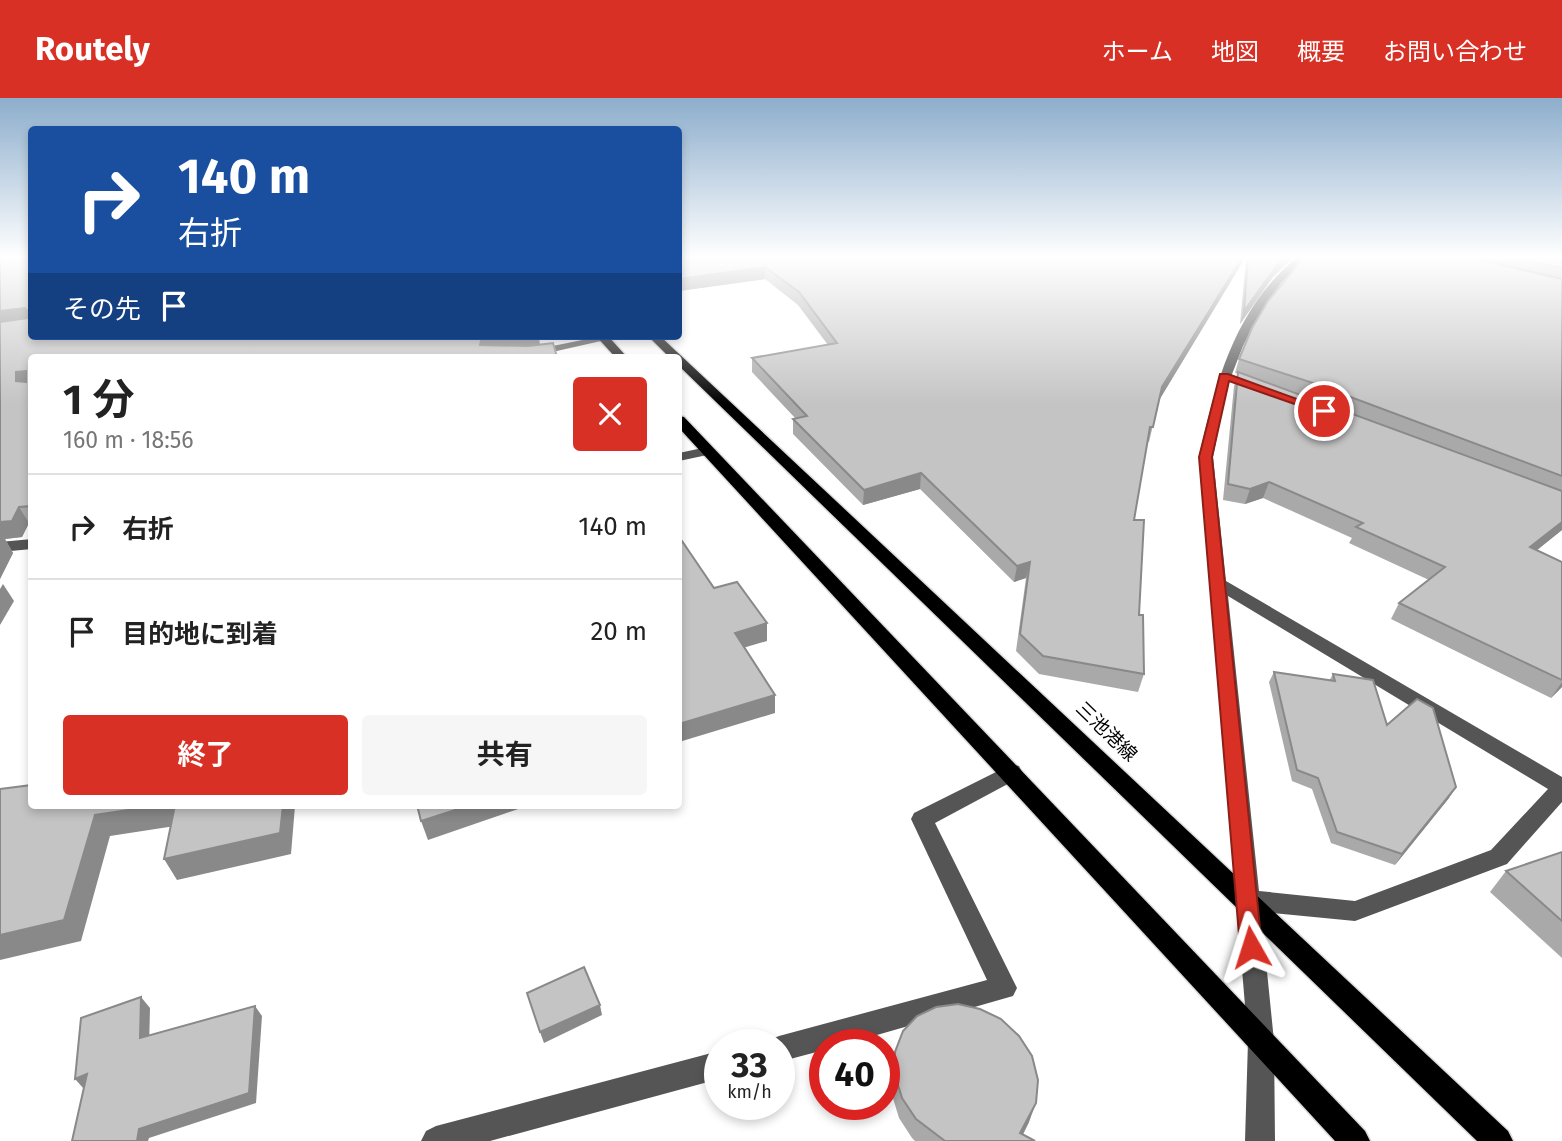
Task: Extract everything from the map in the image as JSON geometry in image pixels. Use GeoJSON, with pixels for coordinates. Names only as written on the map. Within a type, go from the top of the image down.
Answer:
{"type":"FeatureCollection","features":[{"type":"Feature","properties":{"kind":"main road"},"geometry":{"type":"LineString","coordinates":[[606,340],[618,354]]}},
{"type":"Feature","properties":{"kind":"main road","name":"三池港線"},"geometry":{"type":"LineString","coordinates":[[658,340],[674,354]]}},
{"type":"Feature","properties":{"kind":"main road","name":"三池港線"},"geometry":{"type":"LineString","coordinates":[[682,362],[1498,1141]]}},
{"type":"Feature","properties":{"kind":"main road"},"geometry":{"type":"LineString","coordinates":[[682,423],[1012,772],[1355,1141]]}},
{"type":"Feature","properties":{"kind":"street"},"geometry":{"type":"LineString","coordinates":[[1260,1141],[1261,1041],[1206,457],[1247,330],[1261,307]]}},
{"type":"Feature","properties":{"kind":"street"},"geometry":{"type":"LineString","coordinates":[[528,354],[590,340]]}},
{"type":"Feature","properties":{"kind":"street"},"geometry":{"type":"LineString","coordinates":[[682,456],[707,451]]}},
{"type":"Feature","properties":{"kind":"street"},"geometry":{"type":"LineString","coordinates":[[0,547],[28,544]]}},
{"type":"Feature","properties":{"kind":"street"},"geometry":{"type":"LineString","coordinates":[[1218,583],[1562,787],[1499,857],[1356,911],[1246,900]]}},
{"type":"Feature","properties":{"kind":"street"},"geometry":{"type":"LineString","coordinates":[[795,1045],[1004,988],[922,819],[1012,772]]}},
{"type":"Feature","properties":{"kind":"street"},"geometry":{"type":"LineString","coordinates":[[436,1141],[704,1069]]}},
{"type":"Feature","properties":{"kind":"building"},"geometry":{"type":"Polygon","coordinates":[[[0,307],[28,307],[28,311],[25,308],[0,311],[0,307]]]}},
{"type":"Feature","properties":{"kind":"building"},"geometry":{"type":"Polygon","coordinates":[[[810,307],[1212,307],[1162,387],[1153,427],[1150,427],[1134,520],[1144,520],[1139,615],[1143,615],[1144,674],[1043,656],[1020,634],[1030,562],[1017,566],[921,473],[864,490],[793,419],[807,416],[752,358],[837,343],[810,307]]]}},
{"type":"Feature","properties":{"kind":"building"},"geometry":{"type":"Polygon","coordinates":[[[1265,307],[1562,307],[1562,476],[1313,383],[1239,359],[1265,307]]]}},
{"type":"Feature","properties":{"kind":"building"},"geometry":{"type":"Polygon","coordinates":[[[28,311],[28,340],[483,340],[480,345],[528,346],[553,343],[556,354],[28,354],[28,506],[19,507],[12,521],[0,522],[0,322],[27,318],[28,311]],[[26,371],[16,372],[16,381],[26,382],[26,371]]]}},
{"type":"Feature","properties":{"kind":"building"},"geometry":{"type":"Polygon","coordinates":[[[1238,372],[1562,491],[1562,522],[1530,547],[1562,562],[1562,680],[1399,603],[1445,567],[1356,527],[1363,523],[1269,482],[1250,489],[1228,484],[1238,372]]]}},
{"type":"Feature","properties":{"kind":"building"},"geometry":{"type":"Polygon","coordinates":[[[682,541],[714,588],[737,582],[767,623],[735,633],[775,695],[682,723],[682,541]]]}},
{"type":"Feature","properties":{"kind":"building"},"geometry":{"type":"Polygon","coordinates":[[[1274,672],[1335,681],[1333,674],[1373,680],[1387,725],[1417,699],[1433,708],[1456,787],[1402,854],[1337,832],[1318,778],[1297,770],[1274,672]]]}},
{"type":"Feature","properties":{"kind":"building"},"geometry":{"type":"Polygon","coordinates":[[[28,786],[28,809],[135,809],[95,815],[64,920],[0,935],[0,789],[28,786]]]}},
{"type":"Feature","properties":{"kind":"building"},"geometry":{"type":"Polygon","coordinates":[[[174,809],[283,809],[280,833],[164,859],[174,809]]]}},
{"type":"Feature","properties":{"kind":"building"},"geometry":{"type":"Polygon","coordinates":[[[418,809],[458,809],[421,821],[418,809]]]}},
{"type":"Feature","properties":{"kind":"building"},"geometry":{"type":"Polygon","coordinates":[[[1562,852],[1562,921],[1506,871],[1562,852]]]}},
{"type":"Feature","properties":{"kind":"building"},"geometry":{"type":"Polygon","coordinates":[[[584,967],[600,1005],[540,1032],[527,993],[584,967]]]}},
{"type":"Feature","properties":{"kind":"building"},"geometry":{"type":"Polygon","coordinates":[[[141,997],[140,1038],[255,1006],[249,1093],[139,1129],[137,1141],[72,1141],[87,1074],[75,1079],[81,1018],[141,997]]]}},
{"type":"Feature","properties":{"kind":"building"},"geometry":{"type":"Polygon","coordinates":[[[958,1004],[980,1009],[1001,1019],[1019,1036],[1032,1056],[1038,1080],[1036,1103],[1020,1133],[1035,1141],[945,1141],[916,1119],[900,1091],[900,1039],[903,1031],[917,1016],[936,1007],[958,1004]]]}},
{"type":"Feature","properties":{"kind":"route"},"geometry":{"type":"LineString","coordinates":[[1251,947],[1206,457],[1224,376],[1324,411]]}}]}
